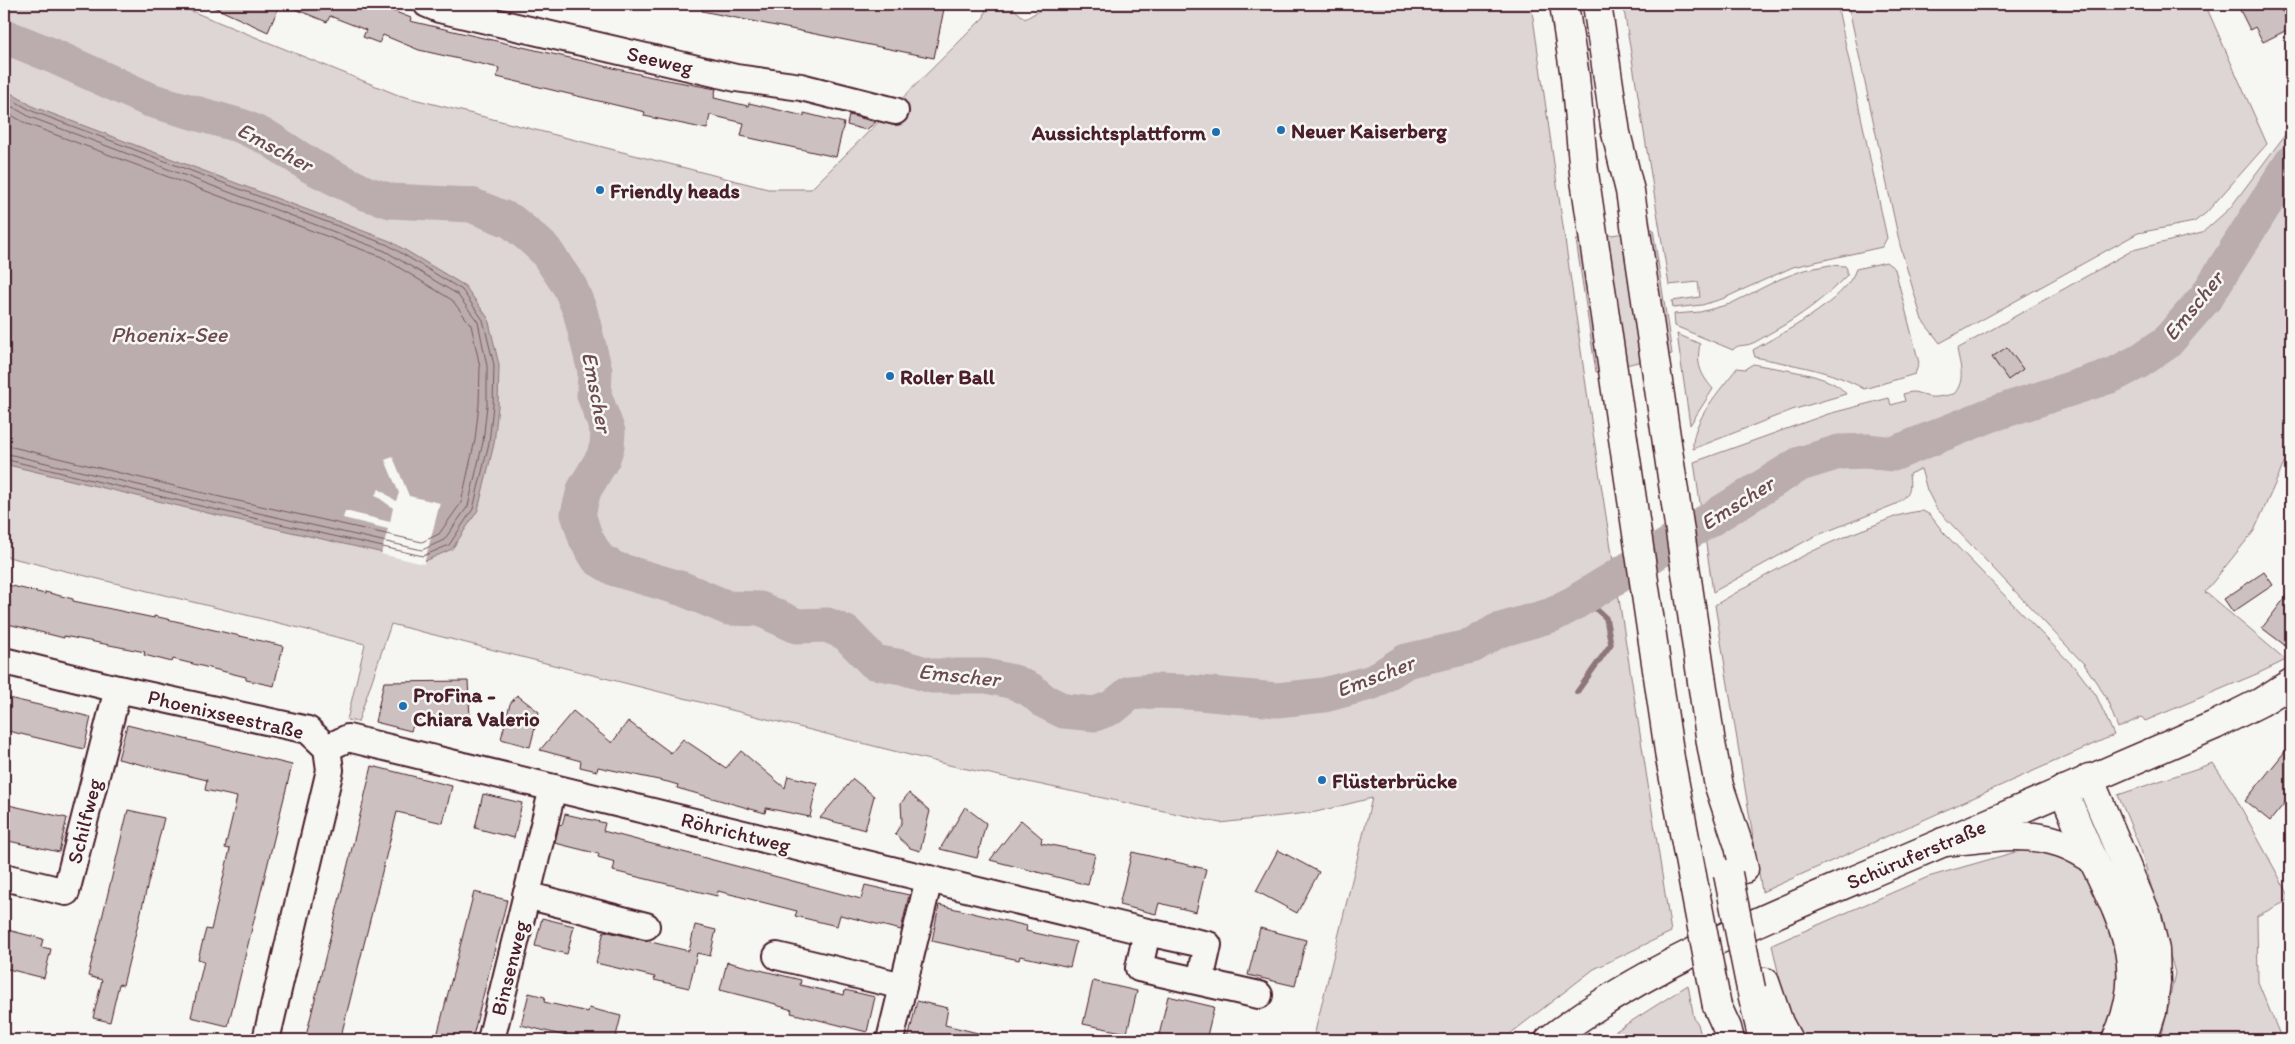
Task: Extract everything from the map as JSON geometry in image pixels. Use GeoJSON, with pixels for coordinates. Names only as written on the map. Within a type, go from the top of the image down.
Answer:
{"type":"FeatureCollection","features":[{"type":"Feature","properties":{"kind":"main road"},"geometry":{"type":"LineString","coordinates":[[1564,4],[1575,77],[1584,173],[1670,758],[1717,1006],[1730,1040]]}},
{"type":"Feature","properties":{"kind":"main road"},"geometry":{"type":"LineString","coordinates":[[1597,4],[1616,133],[1630,190],[1711,743],[1719,786],[1739,846],[1736,872],[1758,986],[1763,1040]]}},
{"type":"Feature","properties":{"kind":"main road","name":"Schüruferstraße"},"geometry":{"type":"LineString","coordinates":[[1549,1040],[1575,1020],[1629,986],[1716,942],[2089,778],[2216,725],[2262,702],[2291,683]]}},
{"type":"Feature","properties":{"kind":"main road"},"geometry":{"type":"LineString","coordinates":[[2089,778],[2148,916],[2155,950],[2156,982],[2152,1012],[2143,1040]]}},
{"type":"Feature","properties":{"kind":"main road"},"geometry":{"type":"LineString","coordinates":[[2063,790],[2111,896],[2129,944],[2133,973],[2130,1001],[2116,1040]]}},
{"type":"Feature","properties":{"kind":"main road"},"geometry":{"type":"LineString","coordinates":[[1943,842],[2004,836],[2035,837],[2058,842],[2093,859]]}},
{"type":"Feature","properties":{"kind":"main road"},"geometry":{"type":"LineString","coordinates":[[1758,986],[1788,1040]]}},
{"type":"Feature","properties":{"kind":"main road"},"geometry":{"type":"LineString","coordinates":[[1717,1006],[1717,1040]]}},
{"type":"Feature","properties":{"kind":"street","name":"Seeweg"},"geometry":{"type":"LineString","coordinates":[[427,4],[736,78],[801,88],[895,111]]}},
{"type":"Feature","properties":{"kind":"street","name":"Phoenixseestraße"},"geometry":{"type":"LineString","coordinates":[[4,661],[118,689],[308,730],[327,748],[330,770],[266,1040]]}},
{"type":"Feature","properties":{"kind":"street","name":"Schilfweg"},"geometry":{"type":"LineString","coordinates":[[4,877],[66,892],[118,689]]}},
{"type":"Feature","properties":{"kind":"street","name":"Röhrichtweg"},"geometry":{"type":"LineString","coordinates":[[327,748],[348,738],[1147,932],[1208,945],[1200,981]]}},
{"type":"Feature","properties":{"kind":"street","name":"Binsenweg"},"geometry":{"type":"LineString","coordinates":[[491,1040],[553,788]]}},
{"type":"Feature","properties":{"kind":"street"},"geometry":{"type":"LineString","coordinates":[[890,1040],[929,879]]}},
{"type":"Feature","properties":{"kind":"street","name":"Binsenweg"},"geometry":{"type":"LineString","coordinates":[[526,895],[646,926]]}},
{"type":"Feature","properties":{"kind":"street"},"geometry":{"type":"LineString","coordinates":[[1147,932],[1139,968],[1259,995]]}},
{"type":"Feature","properties":{"kind":"street"},"geometry":{"type":"LineString","coordinates":[[777,956],[903,986]]}},
{"type":"Feature","properties":{"kind":"shaded area"},"geometry":{"type":"Polygon","coordinates":[[[4,4],[174,4],[398,95],[768,189],[811,189],[984,17],[987,4],[1009,4],[1025,19],[1051,4],[1531,4],[1591,420],[1671,932],[1594,969],[1502,1040],[1313,1040],[1372,798],[1316,812],[1220,823],[953,766],[391,624],[358,722],[347,720],[365,644],[4,556],[4,4]]]}},
{"type":"Feature","properties":{"kind":"shaded area"},"geometry":{"type":"Polygon","coordinates":[[[1623,4],[1837,4],[1887,238],[1882,247],[1793,267],[1722,299],[1702,305],[1673,308],[1672,301],[1700,297],[1698,282],[1669,285],[1623,4]]]}},
{"type":"Feature","properties":{"kind":"shaded area"},"geometry":{"type":"Polygon","coordinates":[[[1848,4],[2205,4],[2267,144],[2206,213],[2194,222],[2138,233],[1940,343],[1922,320],[1900,245],[1848,4]]]}},
{"type":"Feature","properties":{"kind":"shaded area"},"geometry":{"type":"Polygon","coordinates":[[[2291,127],[2291,448],[2254,531],[2205,592],[2286,660],[2145,721],[2142,717],[2118,728],[2106,697],[2084,664],[1936,508],[1927,490],[1921,469],[1909,474],[1910,484],[1908,492],[1896,504],[1813,537],[1713,592],[1694,462],[1828,414],[1889,398],[1891,405],[1905,401],[1903,394],[1915,392],[1926,396],[1939,397],[1954,394],[1958,389],[1961,378],[1961,367],[1957,349],[2133,250],[2202,233],[2230,208],[2291,127]]]}},
{"type":"Feature","properties":{"kind":"shaded area"},"geometry":{"type":"Polygon","coordinates":[[[1653,229],[1672,354],[1596,372],[1576,240],[1653,229]]]}},
{"type":"Feature","properties":{"kind":"shaded area"},"geometry":{"type":"Polygon","coordinates":[[[1886,262],[1895,269],[1919,363],[1915,374],[1864,389],[1839,377],[1755,357],[1753,350],[1795,326],[1826,305],[1850,281],[1856,269],[1886,262]]]}},
{"type":"Feature","properties":{"kind":"shaded area"},"geometry":{"type":"Polygon","coordinates":[[[1830,265],[1845,266],[1847,275],[1831,291],[1803,312],[1753,343],[1737,346],[1733,350],[1675,326],[1674,314],[1700,312],[1730,304],[1780,279],[1804,270],[1830,265]]]}},
{"type":"Feature","properties":{"kind":"shaded area"},"geometry":{"type":"Polygon","coordinates":[[[1677,334],[1700,344],[1700,368],[1713,389],[1690,425],[1677,334]]]}},
{"type":"Feature","properties":{"kind":"shaded area"},"geometry":{"type":"Polygon","coordinates":[[[1753,364],[1817,377],[1839,387],[1846,394],[1792,410],[1693,449],[1697,427],[1708,406],[1737,368],[1745,369],[1753,364]]]}},
{"type":"Feature","properties":{"kind":"shaded area"},"geometry":{"type":"Polygon","coordinates":[[[1923,511],[1930,515],[1944,533],[2077,670],[2096,695],[2114,735],[1762,892],[1715,605],[1811,552],[1897,516],[1923,511]]]}},
{"type":"Feature","properties":{"kind":"shaded area"},"geometry":{"type":"Polygon","coordinates":[[[2213,763],[2233,793],[2291,899],[2257,916],[2258,982],[2282,1040],[2161,1040],[2175,973],[2141,850],[2118,795],[2213,763]]]}},
{"type":"Feature","properties":{"kind":"shaded area"},"geometry":{"type":"Polygon","coordinates":[[[2026,849],[2064,852],[2093,878],[2122,965],[2107,1040],[1798,1040],[1790,1025],[1772,945],[1928,877],[2026,849]]]}},
{"type":"Feature","properties":{"kind":"shaded area"},"geometry":{"type":"Polygon","coordinates":[[[1688,985],[1694,1018],[1698,1024],[1702,1040],[1602,1040],[1688,985]]]}},
{"type":"Feature","properties":{"kind":"water","name":"Phoenix-See"},"geometry":{"type":"Polygon","coordinates":[[[4,89],[34,107],[390,241],[465,286],[488,318],[499,365],[498,406],[494,444],[478,510],[452,549],[423,562],[4,464],[4,89]]]}},
{"type":"Feature","properties":{"kind":"pier"},"geometry":{"type":"Polygon","coordinates":[[[393,457],[409,496],[440,503],[424,564],[381,554],[388,529],[343,518],[345,511],[390,522],[393,508],[375,495],[379,489],[396,501],[399,493],[385,460],[393,457]]]}},
{"type":"Feature","properties":{"kind":"building"},"geometry":{"type":"Polygon","coordinates":[[[207,4],[280,4],[268,32],[207,4]]]}},
{"type":"Feature","properties":{"kind":"building"},"geometry":{"type":"Polygon","coordinates":[[[283,4],[375,4],[411,18],[410,21],[652,77],[716,89],[714,98],[748,106],[749,103],[804,116],[804,113],[844,123],[836,157],[741,136],[744,123],[710,115],[707,129],[644,116],[645,112],[497,77],[499,68],[419,50],[383,35],[379,43],[363,37],[366,30],[330,16],[327,22],[283,4]]]}},
{"type":"Feature","properties":{"kind":"building"},"geometry":{"type":"Polygon","coordinates":[[[702,4],[945,4],[934,58],[702,11],[702,4]]]}},
{"type":"Feature","properties":{"kind":"building"},"geometry":{"type":"Polygon","coordinates":[[[2237,4],[2277,4],[2282,12],[2291,7],[2291,28],[2263,42],[2255,27],[2250,30],[2237,4]]]}},
{"type":"Feature","properties":{"kind":"building"},"geometry":{"type":"Polygon","coordinates":[[[849,115],[876,122],[866,130],[847,125],[849,115]]]}},
{"type":"Feature","properties":{"kind":"building"},"geometry":{"type":"Polygon","coordinates":[[[2007,347],[2023,369],[2008,380],[1992,357],[2007,347]]]}},
{"type":"Feature","properties":{"kind":"building"},"geometry":{"type":"Polygon","coordinates":[[[2264,572],[2273,585],[2233,612],[2224,599],[2264,572]]]}},
{"type":"Feature","properties":{"kind":"building"},"geometry":{"type":"Polygon","coordinates":[[[4,584],[45,594],[45,592],[73,599],[73,601],[154,618],[154,616],[283,646],[274,686],[173,659],[172,662],[144,655],[145,652],[64,636],[64,638],[4,623],[4,584]]]}},
{"type":"Feature","properties":{"kind":"building"},"geometry":{"type":"Polygon","coordinates":[[[2291,590],[2291,650],[2262,628],[2291,590]]]}},
{"type":"Feature","properties":{"kind":"building"},"geometry":{"type":"Polygon","coordinates":[[[468,681],[470,717],[415,720],[411,731],[375,722],[384,682],[468,681]]]}},
{"type":"Feature","properties":{"kind":"building"},"geometry":{"type":"Polygon","coordinates":[[[517,695],[539,712],[530,747],[501,739],[510,704],[517,695]]]}},
{"type":"Feature","properties":{"kind":"building"},"geometry":{"type":"Polygon","coordinates":[[[4,697],[91,717],[84,749],[4,730],[4,697]]]}},
{"type":"Feature","properties":{"kind":"building"},"geometry":{"type":"Polygon","coordinates":[[[573,711],[612,743],[628,721],[671,753],[683,739],[726,768],[741,751],[785,788],[788,776],[817,783],[810,817],[766,808],[765,813],[677,788],[678,785],[668,782],[598,767],[597,771],[580,767],[581,761],[540,750],[573,711]]]}},
{"type":"Feature","properties":{"kind":"building"},"geometry":{"type":"Polygon","coordinates":[[[127,725],[292,765],[228,1026],[191,1017],[204,961],[198,959],[206,929],[211,930],[230,849],[225,848],[237,797],[205,790],[207,780],[118,759],[127,725]]]}},
{"type":"Feature","properties":{"kind":"building"},"geometry":{"type":"Polygon","coordinates":[[[2291,744],[2291,795],[2270,821],[2245,801],[2291,744]]]}},
{"type":"Feature","properties":{"kind":"building"},"geometry":{"type":"Polygon","coordinates":[[[372,766],[452,786],[443,823],[397,812],[340,1040],[305,1040],[372,766]]]}},
{"type":"Feature","properties":{"kind":"building"},"geometry":{"type":"Polygon","coordinates":[[[853,779],[874,796],[865,830],[820,818],[853,779]]]}},
{"type":"Feature","properties":{"kind":"building"},"geometry":{"type":"Polygon","coordinates":[[[909,793],[930,811],[920,851],[910,848],[895,834],[902,822],[901,803],[909,793]]]}},
{"type":"Feature","properties":{"kind":"building"},"geometry":{"type":"Polygon","coordinates":[[[483,794],[522,803],[514,838],[475,828],[483,794]]]}},
{"type":"Feature","properties":{"kind":"building"},"geometry":{"type":"Polygon","coordinates":[[[4,804],[67,818],[59,852],[4,840],[4,804]]]}},
{"type":"Feature","properties":{"kind":"building"},"geometry":{"type":"Polygon","coordinates":[[[965,807],[986,823],[977,858],[940,849],[965,807]]]}},
{"type":"Feature","properties":{"kind":"building"},"geometry":{"type":"Polygon","coordinates":[[[128,810],[164,818],[123,985],[119,984],[110,1022],[93,1018],[102,980],[88,976],[128,810]]]}},
{"type":"Feature","properties":{"kind":"building"},"geometry":{"type":"Polygon","coordinates":[[[565,814],[605,823],[603,831],[861,899],[865,885],[909,895],[901,930],[840,915],[837,926],[795,916],[797,911],[718,891],[717,896],[613,871],[615,862],[598,857],[599,854],[555,843],[559,824],[562,825],[565,814]]]}},
{"type":"Feature","properties":{"kind":"building"},"geometry":{"type":"Polygon","coordinates":[[[1021,820],[1042,838],[1041,843],[1095,854],[1088,885],[990,860],[1021,820]]]}},
{"type":"Feature","properties":{"kind":"building"},"geometry":{"type":"Polygon","coordinates":[[[1278,850],[1319,872],[1297,913],[1256,891],[1278,850]]]}},
{"type":"Feature","properties":{"kind":"building"},"geometry":{"type":"Polygon","coordinates":[[[1132,852],[1206,869],[1196,912],[1159,903],[1156,914],[1119,905],[1132,852]]]}},
{"type":"Feature","properties":{"kind":"building"},"geometry":{"type":"Polygon","coordinates":[[[474,892],[507,900],[472,1040],[436,1040],[474,892]]]}},
{"type":"Feature","properties":{"kind":"building"},"geometry":{"type":"Polygon","coordinates":[[[939,905],[1027,926],[1026,931],[1076,942],[1070,967],[1020,956],[1019,960],[932,941],[939,905]]]}},
{"type":"Feature","properties":{"kind":"building"},"geometry":{"type":"Polygon","coordinates":[[[542,918],[574,926],[567,954],[535,946],[542,918]]]}},
{"type":"Feature","properties":{"kind":"building"},"geometry":{"type":"Polygon","coordinates":[[[695,925],[716,930],[710,956],[697,953],[689,988],[654,980],[655,977],[596,963],[604,931],[689,951],[695,925]]]}},
{"type":"Feature","properties":{"kind":"building"},"geometry":{"type":"Polygon","coordinates":[[[1260,928],[1306,940],[1295,986],[1248,975],[1260,928]]]}},
{"type":"Feature","properties":{"kind":"building"},"geometry":{"type":"Polygon","coordinates":[[[4,929],[43,939],[41,947],[51,949],[44,978],[4,968],[4,929]]]}},
{"type":"Feature","properties":{"kind":"building"},"geometry":{"type":"Polygon","coordinates":[[[727,962],[801,980],[800,985],[844,995],[845,990],[875,997],[867,1032],[791,1013],[792,1010],[776,1004],[720,990],[727,962]]]}},
{"type":"Feature","properties":{"kind":"building"},"geometry":{"type":"Polygon","coordinates":[[[1093,981],[1137,991],[1127,1033],[1083,1024],[1093,981]]]}},
{"type":"Feature","properties":{"kind":"building"},"geometry":{"type":"Polygon","coordinates":[[[529,993],[545,997],[544,1002],[588,1012],[589,1008],[621,1016],[615,1040],[582,1040],[521,1025],[529,993]]]}},
{"type":"Feature","properties":{"kind":"building"},"geometry":{"type":"Polygon","coordinates":[[[1168,996],[1214,1007],[1206,1040],[1158,1040],[1168,996]]]}},
{"type":"Feature","properties":{"kind":"building"},"geometry":{"type":"Polygon","coordinates":[[[917,1001],[948,1008],[945,1025],[982,1034],[981,1040],[908,1040],[917,1001]]]}},
{"type":"Feature","properties":{"kind":"waterway","name":"Emscher"},"geometry":{"type":"LineString","coordinates":[[4,36],[150,100],[241,126],[268,138],[311,166],[365,193],[391,201],[471,205],[511,221],[533,239],[545,250],[570,287],[580,311],[595,371],[594,395],[608,432],[607,446],[603,458],[584,490],[578,514],[586,539],[598,559],[615,569],[683,589],[728,608],[760,609],[797,626],[827,625],[846,633],[874,662],[902,667],[932,676],[986,676],[1014,682],[1031,690],[1044,701],[1064,711],[1095,714],[1113,707],[1130,693],[1153,691],[1188,692],[1277,700],[1324,695],[1373,682],[1406,661],[1472,646],[1497,631],[1552,615],[1800,464],[1839,452],[1867,451],[1893,454],[1990,415],[2113,375],[2138,362],[2166,343],[2206,297],[2291,163]]}},
{"type":"Feature","properties":{"kind":"waterway"},"geometry":{"type":"LineString","coordinates":[[1577,692],[1611,644],[1606,618],[1584,598]]}},
{"type":"Feature","properties":{"kind":"place","name":"Neuer Kaiserberg"},"geometry":{"type":"Point","coordinates":[1281,130]}},
{"type":"Feature","properties":{"kind":"place","name":"Aussichtsplattform"},"geometry":{"type":"Point","coordinates":[1216,132]}},
{"type":"Feature","properties":{"kind":"place","name":"Friendly heads"},"geometry":{"type":"Point","coordinates":[600,190]}},
{"type":"Feature","properties":{"kind":"place","name":"Roller Ball"},"geometry":{"type":"Point","coordinates":[890,376]}},
{"type":"Feature","properties":{"kind":"place","name":"ProFina - Chiara Valerio"},"geometry":{"type":"Point","coordinates":[403,706]}},
{"type":"Feature","properties":{"kind":"place","name":"Flüsterbrücke"},"geometry":{"type":"Point","coordinates":[1322,780]}}]}
